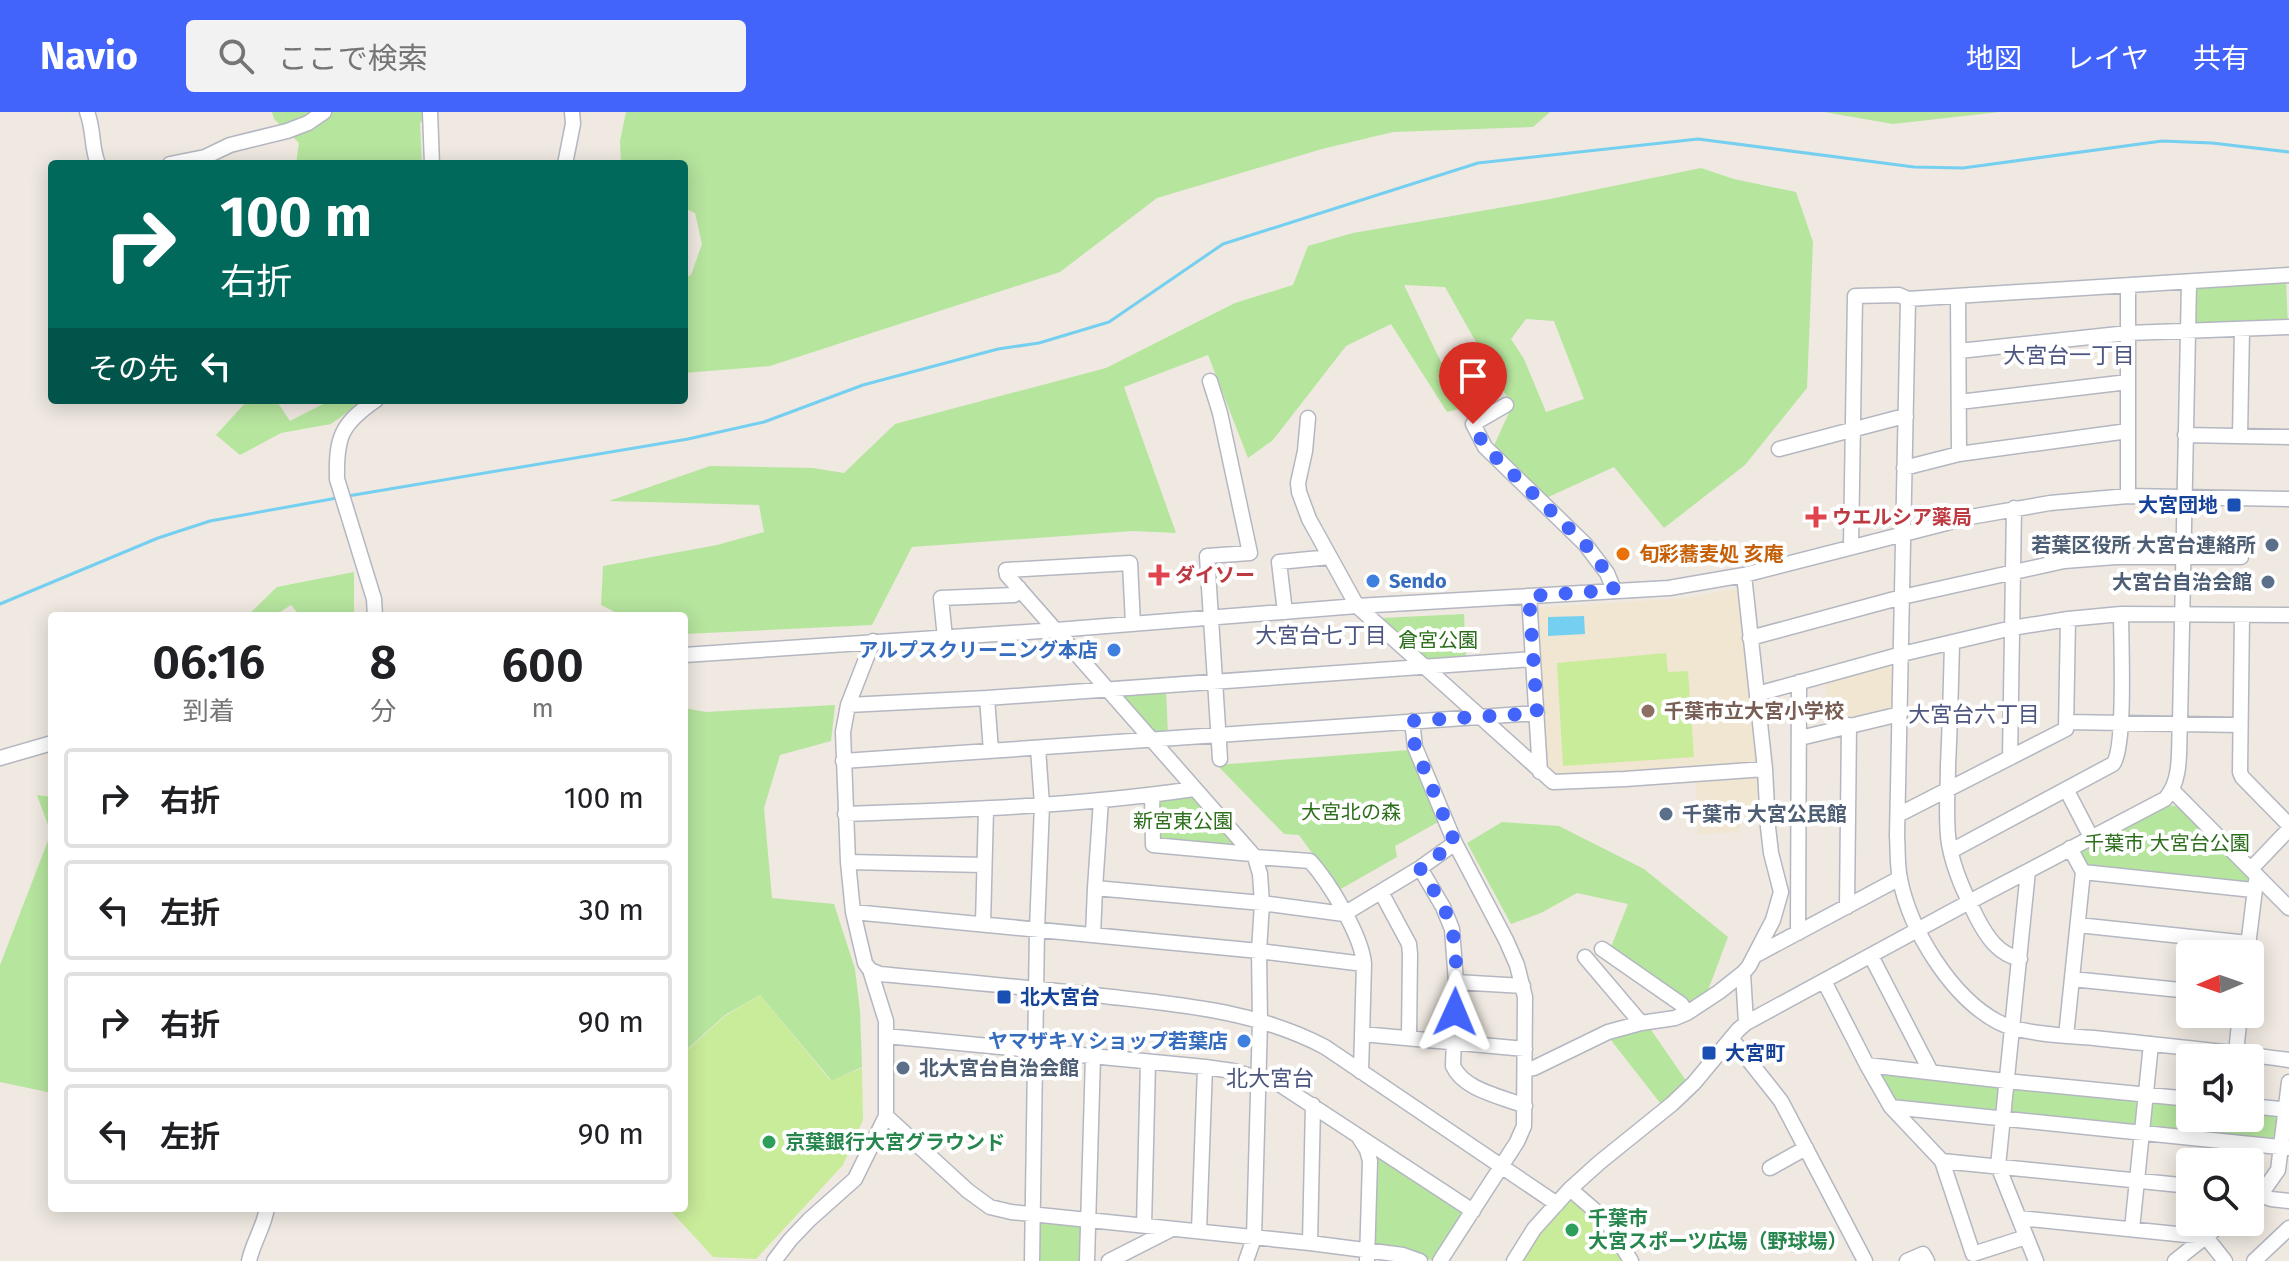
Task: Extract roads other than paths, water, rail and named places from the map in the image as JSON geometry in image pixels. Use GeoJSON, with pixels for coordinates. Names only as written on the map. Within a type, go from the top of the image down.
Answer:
{"type":"FeatureCollection","features":[{"type":"Feature","properties":{"kind":"street"},"geometry":{"type":"LineString","coordinates":[[190,160],[205,157],[230,145],[287,131],[308,123],[324,112]]}},
{"type":"Feature","properties":{"kind":"street"},"geometry":{"type":"LineString","coordinates":[[430,112],[432,160]]}},
{"type":"Feature","properties":{"kind":"street"},"geometry":{"type":"LineString","coordinates":[[566,160],[573,124],[572,112]]}},
{"type":"Feature","properties":{"kind":"street"},"geometry":{"type":"LineString","coordinates":[[88,113],[93,127],[96,160]]}},
{"type":"Feature","properties":{"kind":"street"},"geometry":{"type":"LineString","coordinates":[[1851,546],[1855,296],[1899,295],[1908,299],[2289,275]]}},
{"type":"Feature","properties":{"kind":"street"},"geometry":{"type":"LineString","coordinates":[[1514,1261],[1534,1229],[1570,1189],[1672,1104],[1746,1023],[2165,799],[2173,791],[2177,780],[2180,723],[2189,283]]}},
{"type":"Feature","properties":{"kind":"street"},"geometry":{"type":"LineString","coordinates":[[2128,286],[2128,496]]}},
{"type":"Feature","properties":{"kind":"street"},"geometry":{"type":"LineString","coordinates":[[1958,296],[1959,454]]}},
{"type":"Feature","properties":{"kind":"street"},"geometry":{"type":"LineString","coordinates":[[1908,299],[1898,815],[1900,878],[1906,903],[1939,966],[1961,993],[1999,1022],[2013,1028],[2066,1036],[2176,1047]]}},
{"type":"Feature","properties":{"kind":"street"},"geometry":{"type":"LineString","coordinates":[[1959,351],[2128,333],[2289,327]]}},
{"type":"Feature","properties":{"kind":"street"},"geometry":{"type":"LineString","coordinates":[[2240,436],[2242,329]]}},
{"type":"Feature","properties":{"kind":"street"},"geometry":{"type":"LineString","coordinates":[[1210,381],[1220,413],[1250,553],[1207,556],[1220,759]]}},
{"type":"Feature","properties":{"kind":"street"},"geometry":{"type":"LineString","coordinates":[[1959,402],[2128,382]]}},
{"type":"Feature","properties":{"kind":"street"},"geometry":{"type":"LineString","coordinates":[[370,404],[356,413],[340,439],[337,464],[342,496],[374,599],[375,612]]}},
{"type":"Feature","properties":{"kind":"street"},"geometry":{"type":"LineString","coordinates":[[1506,405],[1473,424],[1485,447],[1585,544],[1607,573],[1614,590]]}},
{"type":"Feature","properties":{"kind":"street"},"geometry":{"type":"LineString","coordinates":[[1779,449],[1906,417]]}},
{"type":"Feature","properties":{"kind":"street"},"geometry":{"type":"LineString","coordinates":[[1308,418],[1299,492],[1309,519],[1357,606],[1553,782],[1765,769]]}},
{"type":"Feature","properties":{"kind":"street"},"geometry":{"type":"LineString","coordinates":[[1904,468],[1959,454],[2128,431]]}},
{"type":"Feature","properties":{"kind":"street"},"geometry":{"type":"LineString","coordinates":[[2185,435],[2289,437]]}},
{"type":"Feature","properties":{"kind":"street"},"geometry":{"type":"LineString","coordinates":[[688,655],[1357,606],[1669,588],[1744,575],[2014,508],[2128,496],[2289,499]]}},
{"type":"Feature","properties":{"kind":"street"},"geometry":{"type":"LineString","coordinates":[[2010,758],[2014,508]]}},
{"type":"Feature","properties":{"kind":"street"},"geometry":{"type":"LineString","coordinates":[[1285,612],[1279,562],[1330,557]]}},
{"type":"Feature","properties":{"kind":"street"},"geometry":{"type":"LineString","coordinates":[[1750,638],[1902,597],[2064,561],[2116,557],[2241,557]]}},
{"type":"Feature","properties":{"kind":"street"},"geometry":{"type":"LineString","coordinates":[[1133,624],[1130,563],[1006,570],[1007,575],[1253,855],[1260,874],[1262,903],[1254,1238],[1246,1261]]}},
{"type":"Feature","properties":{"kind":"street"},"geometry":{"type":"LineString","coordinates":[[1525,1070],[1608,1032],[1687,1013],[1743,973],[1773,920],[1781,892],[1771,853],[1744,575]]}},
{"type":"Feature","properties":{"kind":"street"},"geometry":{"type":"LineString","coordinates":[[945,638],[941,598],[1014,595],[1019,588]]}},
{"type":"Feature","properties":{"kind":"street"},"geometry":{"type":"LineString","coordinates":[[1529,596],[1540,772]]}},
{"type":"Feature","properties":{"kind":"street"},"geometry":{"type":"LineString","coordinates":[[1951,851],[2113,764],[2119,752],[2121,614]]}},
{"type":"Feature","properties":{"kind":"street"},"geometry":{"type":"LineString","coordinates":[[1757,694],[1902,654],[2012,628],[2068,619],[2121,614],[2289,615]]}},
{"type":"Feature","properties":{"kind":"street"},"geometry":{"type":"LineString","coordinates":[[2242,615],[2239,766],[2242,777],[2289,827],[2254,879],[2248,940]]}},
{"type":"Feature","properties":{"kind":"street"},"geometry":{"type":"LineString","coordinates":[[1898,815],[2066,729],[2068,619]]}},
{"type":"Feature","properties":{"kind":"street"},"geometry":{"type":"LineString","coordinates":[[774,1261],[799,1230],[855,1179],[886,1116],[886,1021],[865,963],[853,912],[843,761],[843,732],[848,705],[873,641]]}},
{"type":"Feature","properties":{"kind":"street"},"geometry":{"type":"LineString","coordinates":[[1952,643],[1948,841],[1959,880],[1992,941],[2010,957],[2020,959]]}},
{"type":"Feature","properties":{"kind":"street"},"geometry":{"type":"LineString","coordinates":[[848,705],[1533,659]]}},
{"type":"Feature","properties":{"kind":"street"},"geometry":{"type":"LineString","coordinates":[[1798,933],[1799,682]]}},
{"type":"Feature","properties":{"kind":"street"},"geometry":{"type":"LineString","coordinates":[[987,698],[991,751]]}},
{"type":"Feature","properties":{"kind":"street"},"geometry":{"type":"LineString","coordinates":[[843,761],[1537,713]]}},
{"type":"Feature","properties":{"kind":"street"},"geometry":{"type":"LineString","coordinates":[[1800,738],[1900,714]]}},
{"type":"Feature","properties":{"kind":"street"},"geometry":{"type":"LineString","coordinates":[[1412,721],[1415,747],[1455,843],[1506,940],[1525,997],[1524,1126],[1503,1167],[1440,1261]]}},
{"type":"Feature","properties":{"kind":"street"},"geometry":{"type":"LineString","coordinates":[[2066,722],[2240,725]]}},
{"type":"Feature","properties":{"kind":"street"},"geometry":{"type":"LineString","coordinates":[[1847,907],[1849,725]]}},
{"type":"Feature","properties":{"kind":"street"},"geometry":{"type":"LineString","coordinates":[[0,758],[48,744]]}},
{"type":"Feature","properties":{"kind":"street"},"geometry":{"type":"LineString","coordinates":[[1032,1261],[1042,805],[1038,748]]}},
{"type":"Feature","properties":{"kind":"street"},"geometry":{"type":"LineString","coordinates":[[845,814],[1042,805],[1194,789]]}},
{"type":"Feature","properties":{"kind":"street"},"geometry":{"type":"LineString","coordinates":[[2066,789],[2091,837]]}},
{"type":"Feature","properties":{"kind":"street"},"geometry":{"type":"LineString","coordinates":[[2173,791],[2254,879],[2289,908]]}},
{"type":"Feature","properties":{"kind":"street"},"geometry":{"type":"LineString","coordinates":[[1152,795],[1153,845],[1310,861],[1325,877],[1363,952],[1361,1072]]}},
{"type":"Feature","properties":{"kind":"street"},"geometry":{"type":"LineString","coordinates":[[1093,935],[1101,800]]}},
{"type":"Feature","properties":{"kind":"street"},"geometry":{"type":"LineString","coordinates":[[983,924],[986,809]]}},
{"type":"Feature","properties":{"kind":"street"},"geometry":{"type":"LineString","coordinates":[[1095,888],[1262,903],[1344,914],[1455,843]]}},
{"type":"Feature","properties":{"kind":"street"},"geometry":{"type":"LineString","coordinates":[[2066,1036],[2083,872],[2070,848]]}},
{"type":"Feature","properties":{"kind":"street"},"geometry":{"type":"LineString","coordinates":[[848,862],[984,865]]}},
{"type":"Feature","properties":{"kind":"street"},"geometry":{"type":"LineString","coordinates":[[1420,868],[1452,929],[1456,982],[1453,1066],[1458,1076],[1467,1083],[1525,1106]]}},
{"type":"Feature","properties":{"kind":"street"},"geometry":{"type":"LineString","coordinates":[[2028,871],[1998,1166],[2036,1261]]}},
{"type":"Feature","properties":{"kind":"street"},"geometry":{"type":"LineString","coordinates":[[2083,872],[2254,879]]}},
{"type":"Feature","properties":{"kind":"street"},"geometry":{"type":"LineString","coordinates":[[1755,955],[1900,878]]}},
{"type":"Feature","properties":{"kind":"street"},"geometry":{"type":"LineString","coordinates":[[1381,892],[1409,944],[1409,1038]]}},
{"type":"Feature","properties":{"kind":"street"},"geometry":{"type":"LineString","coordinates":[[853,912],[1364,964]]}},
{"type":"Feature","properties":{"kind":"street"},"geometry":{"type":"LineString","coordinates":[[2078,925],[2188,940]]}},
{"type":"Feature","properties":{"kind":"street"},"geometry":{"type":"LineString","coordinates":[[1602,949],[1681,1004],[1687,1013]]}},
{"type":"Feature","properties":{"kind":"street"},"geometry":{"type":"LineString","coordinates":[[1871,956],[1931,1072]]}},
{"type":"Feature","properties":{"kind":"street"},"geometry":{"type":"LineString","coordinates":[[1585,957],[1641,1023]]}},
{"type":"Feature","properties":{"kind":"street"},"geometry":{"type":"LineString","coordinates":[[870,970],[880,974],[1198,1007],[1260,1021],[1303,1035],[1557,1204]]}},
{"type":"Feature","properties":{"kind":"street"},"geometry":{"type":"LineString","coordinates":[[1743,973],[1746,1023]]}},
{"type":"Feature","properties":{"kind":"street"},"geometry":{"type":"LineString","coordinates":[[2072,979],[2176,990]]}},
{"type":"Feature","properties":{"kind":"street"},"geometry":{"type":"LineString","coordinates":[[1824,981],[1891,1107],[1942,1161],[1973,1254],[1997,1254]]}},
{"type":"Feature","properties":{"kind":"street"},"geometry":{"type":"LineString","coordinates":[[1456,982],[1523,986]]}},
{"type":"Feature","properties":{"kind":"street"},"geometry":{"type":"LineString","coordinates":[[1362,1034],[1525,1049]]}},
{"type":"Feature","properties":{"kind":"street"},"geometry":{"type":"LineString","coordinates":[[886,1036],[1205,1067],[1279,1084],[1473,1211]]}},
{"type":"Feature","properties":{"kind":"street"},"geometry":{"type":"LineString","coordinates":[[1731,1038],[1781,1101],[1865,1261]]}},
{"type":"Feature","properties":{"kind":"street"},"geometry":{"type":"LineString","coordinates":[[2132,1229],[2151,1044]]}},
{"type":"Feature","properties":{"kind":"street"},"geometry":{"type":"LineString","coordinates":[[1087,1261],[1093,1056]]}},
{"type":"Feature","properties":{"kind":"street"},"geometry":{"type":"LineString","coordinates":[[2264,1057],[2289,1060]]}},
{"type":"Feature","properties":{"kind":"street"},"geometry":{"type":"LineString","coordinates":[[1144,1226],[1148,1062]]}},
{"type":"Feature","properties":{"kind":"street"},"geometry":{"type":"LineString","coordinates":[[1867,1065],[2176,1098]]}},
{"type":"Feature","properties":{"kind":"street"},"geometry":{"type":"LineString","coordinates":[[1199,1231],[1205,1067]]}},
{"type":"Feature","properties":{"kind":"street"},"geometry":{"type":"LineString","coordinates":[[2264,1187],[2274,1178],[2285,1148],[2289,1082]]}},
{"type":"Feature","properties":{"kind":"street"},"geometry":{"type":"LineString","coordinates":[[1310,1243],[1313,1105]]}},
{"type":"Feature","properties":{"kind":"street"},"geometry":{"type":"LineString","coordinates":[[1891,1107],[2285,1148]]}},
{"type":"Feature","properties":{"kind":"street"},"geometry":{"type":"LineString","coordinates":[[2264,1108],[2287,1110]]}},
{"type":"Feature","properties":{"kind":"street"},"geometry":{"type":"LineString","coordinates":[[886,1116],[968,1191],[990,1207],[1088,1221],[1310,1243],[1367,1256],[1403,1255],[1420,1261]]}},
{"type":"Feature","properties":{"kind":"street"},"geometry":{"type":"LineString","coordinates":[[1357,1136],[1367,1150],[1370,1161],[1367,1256]]}},
{"type":"Feature","properties":{"kind":"street"},"geometry":{"type":"LineString","coordinates":[[1770,1168],[1806,1148]]}},
{"type":"Feature","properties":{"kind":"street"},"geometry":{"type":"LineString","coordinates":[[1942,1161],[2176,1185]]}},
{"type":"Feature","properties":{"kind":"street"},"geometry":{"type":"LineString","coordinates":[[1570,1189],[1606,1220],[1631,1261]]}},
{"type":"Feature","properties":{"kind":"street"},"geometry":{"type":"LineString","coordinates":[[2264,1198],[2289,1201]]}},
{"type":"Feature","properties":{"kind":"street"},"geometry":{"type":"LineString","coordinates":[[249,1261],[267,1212]]}},
{"type":"Feature","properties":{"kind":"street"},"geometry":{"type":"LineString","coordinates":[[2019,1218],[2206,1237],[2225,1261]]}},
{"type":"Feature","properties":{"kind":"street"},"geometry":{"type":"LineString","coordinates":[[2254,1261],[2289,1228]]}},
{"type":"Feature","properties":{"kind":"street"},"geometry":{"type":"LineString","coordinates":[[1109,1261],[1172,1229]]}},
{"type":"Feature","properties":{"kind":"street"},"geometry":{"type":"LineString","coordinates":[[1980,1261],[2026,1237]]}},
{"type":"Feature","properties":{"kind":"street"},"geometry":{"type":"LineString","coordinates":[[2175,1261],[2206,1237]]}},
{"type":"Feature","properties":{"kind":"street"},"geometry":{"type":"LineString","coordinates":[[1907,1261],[1923,1254],[1927,1261]]}},
{"type":"Feature","properties":{"kind":"water"},"geometry":{"type":"Polygon","coordinates":[[[1584,616],[1585,634],[1548,636],[1548,617],[1584,616]]]}},
{"type":"Feature","properties":{"kind":"waterway"},"geometry":{"type":"LineString","coordinates":[[348,496],[688,439],[764,422],[863,385],[998,349],[1039,343],[1109,322],[1223,244],[1478,163],[1698,139],[1914,167],[1963,168],[2162,141],[2289,152]]}},
{"type":"Feature","properties":{"kind":"waterway"},"geometry":{"type":"LineString","coordinates":[[0,604],[158,538],[210,521],[337,498]]}},
{"type":"Feature","properties":{"kind":"place","name":"大宮団地"},"geometry":{"type":"Point","coordinates":[2234,505]}},
{"type":"Feature","properties":{"kind":"place","name":"ウエルシア薬局"},"geometry":{"type":"Point","coordinates":[1816,517]}},
{"type":"Feature","properties":{"kind":"place","name":"若葉区役所 大宮台連絡所"},"geometry":{"type":"Point","coordinates":[2272,545]}},
{"type":"Feature","properties":{"kind":"place","name":"旬彩蕎麦処 亥庵"},"geometry":{"type":"Point","coordinates":[1623,554]}},
{"type":"Feature","properties":{"kind":"place","name":"ダイソー"},"geometry":{"type":"Point","coordinates":[1159,575]}},
{"type":"Feature","properties":{"kind":"place","name":"Sendo"},"geometry":{"type":"Point","coordinates":[1373,581]}},
{"type":"Feature","properties":{"kind":"place","name":"大宮台自治会館"},"geometry":{"type":"Point","coordinates":[2268,582]}},
{"type":"Feature","properties":{"kind":"place","name":"アルプスクリーニング本店"},"geometry":{"type":"Point","coordinates":[1114,650]}},
{"type":"Feature","properties":{"kind":"place","name":"千葉市立大宮小学校"},"geometry":{"type":"Point","coordinates":[1648,711]}},
{"type":"Feature","properties":{"kind":"place","name":"千葉市 大宮公民館"},"geometry":{"type":"Point","coordinates":[1666,814]}},
{"type":"Feature","properties":{"kind":"place","name":"北大宮台"},"geometry":{"type":"Point","coordinates":[1004,997]}},
{"type":"Feature","properties":{"kind":"place","name":"ヤマザキＹショップ若葉店"},"geometry":{"type":"Point","coordinates":[1244,1041]}},
{"type":"Feature","properties":{"kind":"place","name":"大宮町"},"geometry":{"type":"Point","coordinates":[1709,1053]}},
{"type":"Feature","properties":{"kind":"place","name":"北大宮台自治会館"},"geometry":{"type":"Point","coordinates":[903,1068]}},
{"type":"Feature","properties":{"kind":"place","name":"京葉銀行大宮グラウンド"},"geometry":{"type":"Point","coordinates":[769,1142]}},
{"type":"Feature","properties":{"kind":"place","name":"千葉市 大宮スポーツ広場（野球場）"},"geometry":{"type":"Point","coordinates":[1572,1230]}},
{"type":"Feature","properties":{"kind":"district","name":"大宮台一丁目"},"geometry":{"type":"Point","coordinates":[2069,355]}},
{"type":"Feature","properties":{"kind":"district","name":"大宮台七丁目"},"geometry":{"type":"Point","coordinates":[1321,635]}},
{"type":"Feature","properties":{"kind":"district","name":"大宮台六丁目"},"geometry":{"type":"Point","coordinates":[1974,714]}},
{"type":"Feature","properties":{"kind":"district","name":"北大宮台"},"geometry":{"type":"Point","coordinates":[1270,1078]}},
{"type":"Feature","properties":{"kind":"park label","name":"倉宮公園"},"geometry":{"type":"Point","coordinates":[1438,640]}},
{"type":"Feature","properties":{"kind":"park label","name":"大宮北の森"},"geometry":{"type":"Point","coordinates":[1351,812]}},
{"type":"Feature","properties":{"kind":"park label","name":"新宮東公園"},"geometry":{"type":"Point","coordinates":[1183,821]}},
{"type":"Feature","properties":{"kind":"park label","name":"千葉市 大宮台公園"},"geometry":{"type":"Point","coordinates":[2167,843]}}]}
